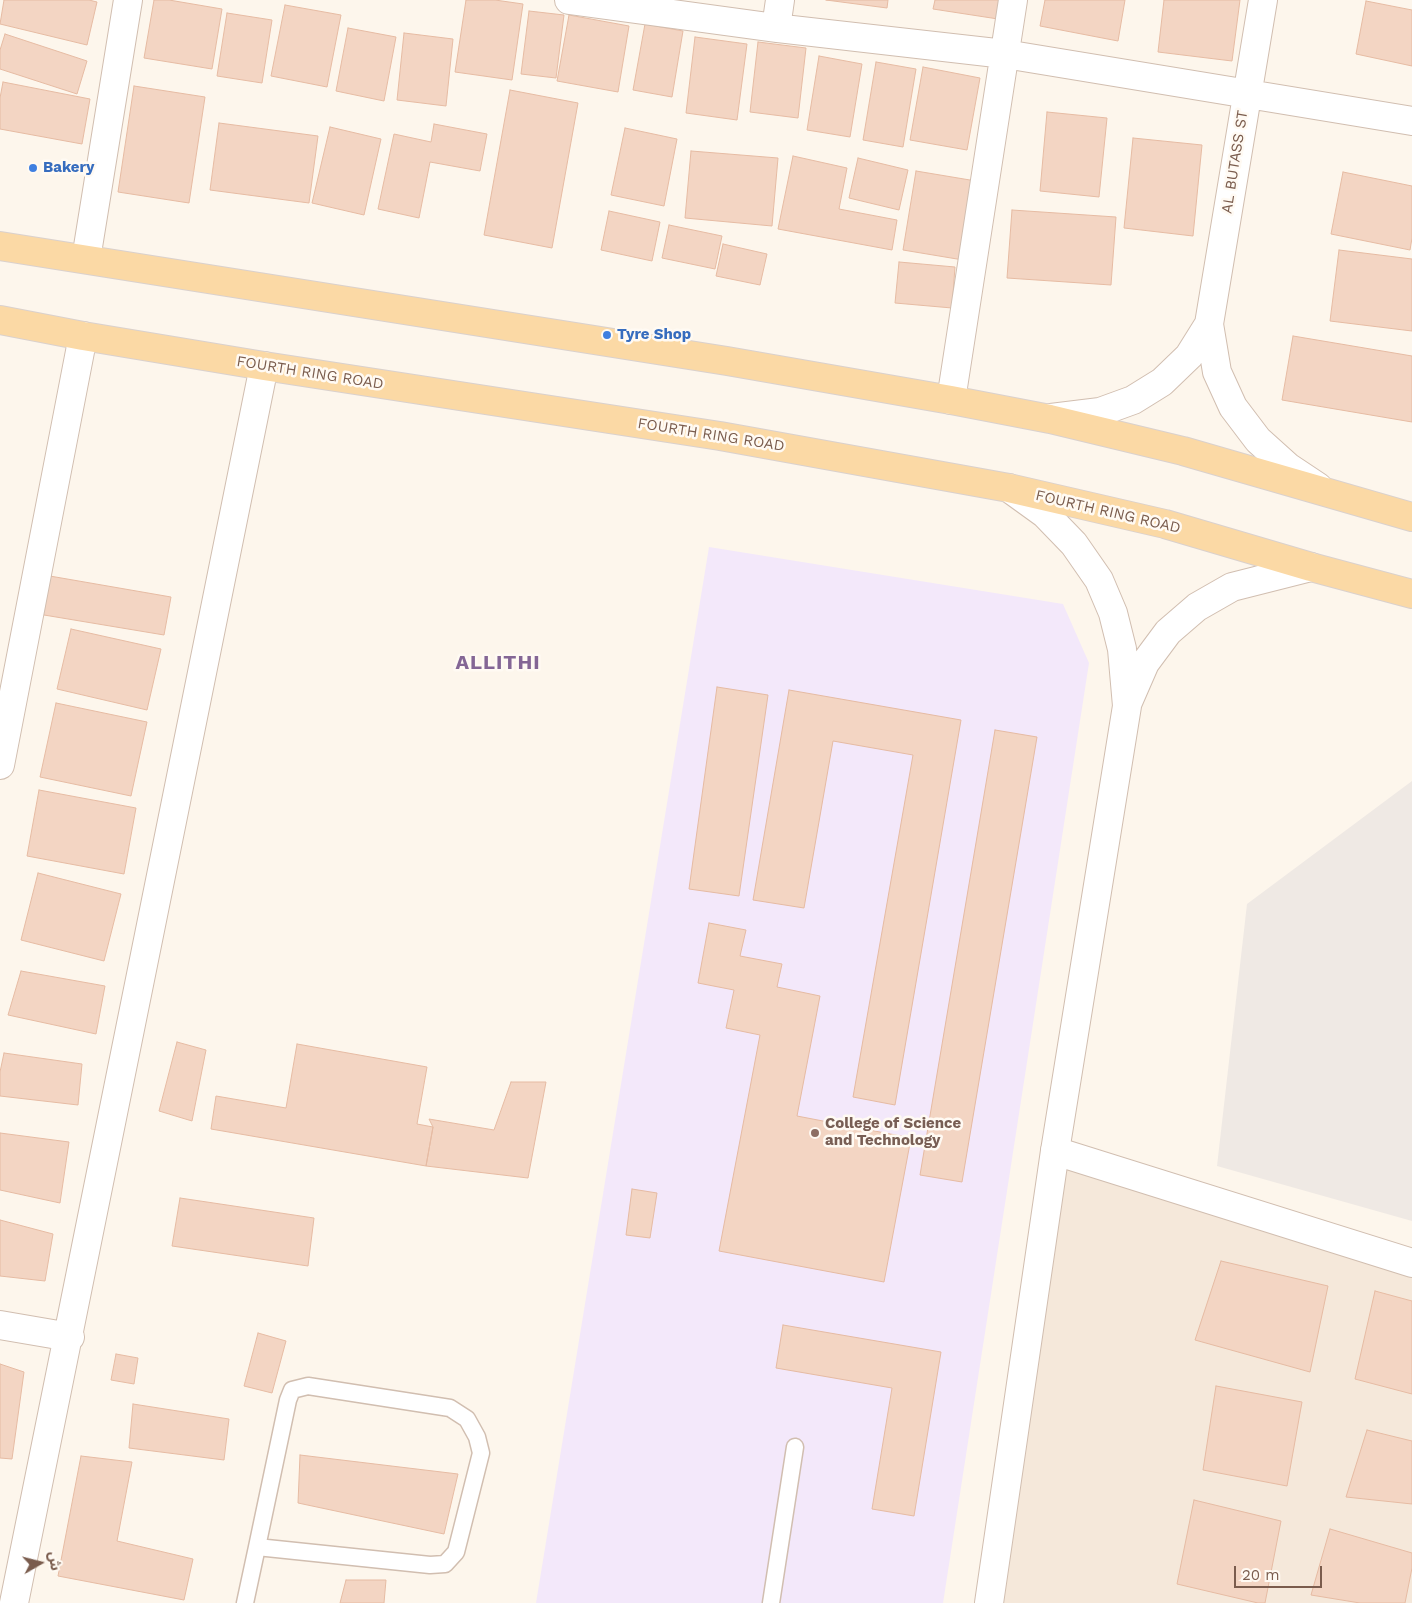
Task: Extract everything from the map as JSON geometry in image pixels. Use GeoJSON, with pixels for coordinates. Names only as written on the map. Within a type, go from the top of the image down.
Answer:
{"type":"FeatureCollection","features":[{"type":"Feature","properties":{"kind":"main road"},"geometry":{"type":"LineString","coordinates":[[0,246],[717,359],[1050,419],[1183,451],[1412,517]]}},
{"type":"Feature","properties":{"kind":"main road","name":"FOURTH RING ROAD"},"geometry":{"type":"LineString","coordinates":[[0,320],[82,336],[264,366],[720,436],[1009,488],[1165,524],[1311,567],[1412,594]]}},
{"type":"Feature","properties":{"kind":"street"},"geometry":{"type":"LineString","coordinates":[[86,259],[128,0]]}},
{"type":"Feature","properties":{"kind":"street"},"geometry":{"type":"LineString","coordinates":[[569,0],[776,28],[1005,54],[1412,121]]}},
{"type":"Feature","properties":{"kind":"street"},"geometry":{"type":"LineString","coordinates":[[776,28],[780,0]]}},
{"type":"Feature","properties":{"kind":"street"},"geometry":{"type":"LineString","coordinates":[[951,400],[1012,0]]}},
{"type":"Feature","properties":{"kind":"street","name":"AL BUTASS ST"},"geometry":{"type":"LineString","coordinates":[[1209,324],[1262,0]]}},
{"type":"Feature","properties":{"kind":"street"},"geometry":{"type":"LineString","coordinates":[[1050,419],[1100,412],[1133,400],[1162,382],[1189,356],[1209,324]]}},
{"type":"Feature","properties":{"kind":"street"},"geometry":{"type":"LineString","coordinates":[[1209,324],[1217,372],[1233,406],[1258,440],[1288,467],[1329,493]]}},
{"type":"Feature","properties":{"kind":"street"},"geometry":{"type":"LineString","coordinates":[[0,765],[82,336]]}},
{"type":"Feature","properties":{"kind":"street"},"geometry":{"type":"LineString","coordinates":[[14,1603],[70,1337],[264,366]]}},
{"type":"Feature","properties":{"kind":"street"},"geometry":{"type":"LineString","coordinates":[[1009,488],[1045,514],[1057,526],[1074,544],[1099,580],[1113,613],[1122,649],[1127,706]]}},
{"type":"Feature","properties":{"kind":"street"},"geometry":{"type":"LineString","coordinates":[[989,1603],[1055,1150],[1127,706],[1145,663],[1168,632],[1197,606],[1232,587],[1311,567]]}},
{"type":"Feature","properties":{"kind":"street"},"geometry":{"type":"LineString","coordinates":[[1055,1150],[1412,1263]]}},
{"type":"Feature","properties":{"kind":"street"},"geometry":{"type":"LineString","coordinates":[[0,1325],[70,1337]]}},
{"type":"Feature","properties":{"kind":"lane"},"geometry":{"type":"LineString","coordinates":[[246,1603],[257,1547],[288,1400],[292,1390],[308,1386],[450,1408],[467,1419],[477,1437],[481,1453],[456,1552],[445,1564],[430,1565],[257,1547]]}},
{"type":"Feature","properties":{"kind":"lane"},"geometry":{"type":"LineString","coordinates":[[771,1603],[795,1447]]}},
{"type":"Feature","properties":{"kind":"shaded area","name":"College of Science and Technology"},"geometry":{"type":"Polygon","coordinates":[[[709,547],[1063,604],[1089,663],[943,1603],[536,1603],[709,547]]]}},
{"type":"Feature","properties":{"kind":"shaded area"},"geometry":{"type":"Polygon","coordinates":[[[1412,781],[1412,1221],[1217,1166],[1247,904],[1412,781]]]}},
{"type":"Feature","properties":{"kind":"shaded area"},"geometry":{"type":"Polygon","coordinates":[[[1056,1151],[1412,1255],[1412,1603],[991,1603],[1056,1151]]]}},
{"type":"Feature","properties":{"kind":"building"},"geometry":{"type":"Polygon","coordinates":[[[4,0],[89,0],[97,2],[87,45],[0,24],[4,0]]]}},
{"type":"Feature","properties":{"kind":"building"},"geometry":{"type":"Polygon","coordinates":[[[154,0],[169,0],[222,9],[212,69],[144,58],[154,0]]]}},
{"type":"Feature","properties":{"kind":"building"},"geometry":{"type":"Polygon","coordinates":[[[466,0],[495,0],[523,4],[512,80],[455,72],[466,0]]]}},
{"type":"Feature","properties":{"kind":"building"},"geometry":{"type":"Polygon","coordinates":[[[826,0],[888,0],[887,8],[826,0]]]}},
{"type":"Feature","properties":{"kind":"building"},"geometry":{"type":"Polygon","coordinates":[[[935,0],[1001,0],[998,19],[933,9],[935,0]]]}},
{"type":"Feature","properties":{"kind":"building"},"geometry":{"type":"Polygon","coordinates":[[[1045,0],[1125,0],[1118,41],[1040,26],[1045,0]]]}},
{"type":"Feature","properties":{"kind":"building"},"geometry":{"type":"Polygon","coordinates":[[[1164,0],[1240,0],[1232,61],[1158,52],[1164,0]]]}},
{"type":"Feature","properties":{"kind":"building"},"geometry":{"type":"Polygon","coordinates":[[[1366,1],[1412,10],[1412,66],[1356,54],[1366,1]]]}},
{"type":"Feature","properties":{"kind":"building"},"geometry":{"type":"Polygon","coordinates":[[[285,5],[341,15],[327,87],[271,76],[285,5]]]}},
{"type":"Feature","properties":{"kind":"building"},"geometry":{"type":"Polygon","coordinates":[[[529,11],[564,15],[556,78],[521,74],[529,11]]]}},
{"type":"Feature","properties":{"kind":"building"},"geometry":{"type":"Polygon","coordinates":[[[227,13],[272,20],[262,83],[217,76],[227,13]]]}},
{"type":"Feature","properties":{"kind":"building"},"geometry":{"type":"Polygon","coordinates":[[[569,15],[629,26],[618,92],[557,81],[569,15]]]}},
{"type":"Feature","properties":{"kind":"building"},"geometry":{"type":"Polygon","coordinates":[[[645,24],[683,31],[672,97],[633,90],[645,24]]]}},
{"type":"Feature","properties":{"kind":"building"},"geometry":{"type":"Polygon","coordinates":[[[348,28],[396,37],[384,101],[336,91],[348,28]]]}},
{"type":"Feature","properties":{"kind":"building"},"geometry":{"type":"Polygon","coordinates":[[[404,33],[453,39],[446,106],[397,100],[404,33]]]}},
{"type":"Feature","properties":{"kind":"building"},"geometry":{"type":"Polygon","coordinates":[[[5,34],[87,61],[77,94],[0,69],[0,50],[5,34]]]}},
{"type":"Feature","properties":{"kind":"building"},"geometry":{"type":"Polygon","coordinates":[[[695,37],[747,44],[737,120],[686,113],[695,37]]]}},
{"type":"Feature","properties":{"kind":"building"},"geometry":{"type":"Polygon","coordinates":[[[758,42],[806,48],[798,118],[750,112],[758,42]]]}},
{"type":"Feature","properties":{"kind":"building"},"geometry":{"type":"Polygon","coordinates":[[[819,56],[862,64],[850,137],[807,130],[819,56]]]}},
{"type":"Feature","properties":{"kind":"building"},"geometry":{"type":"Polygon","coordinates":[[[876,62],[916,69],[903,147],[863,140],[876,62]]]}},
{"type":"Feature","properties":{"kind":"building"},"geometry":{"type":"Polygon","coordinates":[[[923,67],[980,78],[967,150],[910,140],[923,67]]]}},
{"type":"Feature","properties":{"kind":"building"},"geometry":{"type":"Polygon","coordinates":[[[3,82],[90,99],[82,144],[0,129],[0,98],[3,82]]]}},
{"type":"Feature","properties":{"kind":"building"},"geometry":{"type":"Polygon","coordinates":[[[134,86],[205,97],[189,203],[118,192],[134,86]]]}},
{"type":"Feature","properties":{"kind":"building"},"geometry":{"type":"Polygon","coordinates":[[[510,90],[578,103],[552,248],[484,235],[510,90]]]}},
{"type":"Feature","properties":{"kind":"building"},"geometry":{"type":"Polygon","coordinates":[[[1047,112],[1107,118],[1099,197],[1040,191],[1047,112]]]}},
{"type":"Feature","properties":{"kind":"building"},"geometry":{"type":"Polygon","coordinates":[[[219,123],[318,136],[309,203],[210,190],[219,123]]]}},
{"type":"Feature","properties":{"kind":"building"},"geometry":{"type":"Polygon","coordinates":[[[434,124],[487,134],[480,171],[430,162],[419,218],[378,209],[394,134],[431,142],[434,124]]]}},
{"type":"Feature","properties":{"kind":"building"},"geometry":{"type":"Polygon","coordinates":[[[330,127],[381,139],[364,215],[312,203],[330,127]]]}},
{"type":"Feature","properties":{"kind":"building"},"geometry":{"type":"Polygon","coordinates":[[[625,128],[677,139],[664,206],[611,195],[625,128]]]}},
{"type":"Feature","properties":{"kind":"building"},"geometry":{"type":"Polygon","coordinates":[[[1133,138],[1202,145],[1193,236],[1124,228],[1133,138]]]}},
{"type":"Feature","properties":{"kind":"building"},"geometry":{"type":"Polygon","coordinates":[[[691,151],[778,158],[772,226],[685,218],[691,151]]]}},
{"type":"Feature","properties":{"kind":"building"},"geometry":{"type":"Polygon","coordinates":[[[793,156],[847,168],[839,209],[897,220],[892,250],[778,229],[793,156]]]}},
{"type":"Feature","properties":{"kind":"building"},"geometry":{"type":"Polygon","coordinates":[[[858,158],[908,170],[899,210],[849,198],[858,158]]]}},
{"type":"Feature","properties":{"kind":"building"},"geometry":{"type":"Polygon","coordinates":[[[916,171],[982,182],[969,261],[903,250],[916,171]]]}},
{"type":"Feature","properties":{"kind":"building"},"geometry":{"type":"Polygon","coordinates":[[[1343,172],[1412,186],[1412,238],[1410,250],[1331,234],[1343,172]]]}},
{"type":"Feature","properties":{"kind":"building"},"geometry":{"type":"Polygon","coordinates":[[[1012,210],[1116,217],[1111,285],[1007,278],[1012,210]]]}},
{"type":"Feature","properties":{"kind":"building"},"geometry":{"type":"Polygon","coordinates":[[[609,211],[660,222],[652,261],[601,250],[609,211]]]}},
{"type":"Feature","properties":{"kind":"building"},"geometry":{"type":"Polygon","coordinates":[[[669,225],[722,236],[715,269],[662,258],[669,225]]]}},
{"type":"Feature","properties":{"kind":"building"},"geometry":{"type":"Polygon","coordinates":[[[723,244],[767,254],[760,285],[716,276],[723,244]]]}},
{"type":"Feature","properties":{"kind":"building"},"geometry":{"type":"Polygon","coordinates":[[[1339,250],[1412,259],[1412,331],[1330,321],[1339,250]]]}},
{"type":"Feature","properties":{"kind":"building"},"geometry":{"type":"Polygon","coordinates":[[[899,262],[955,267],[952,308],[895,303],[899,262]]]}},
{"type":"Feature","properties":{"kind":"building"},"geometry":{"type":"Polygon","coordinates":[[[1293,336],[1412,356],[1412,422],[1282,400],[1293,336]]]}},
{"type":"Feature","properties":{"kind":"building"},"geometry":{"type":"Polygon","coordinates":[[[44,575],[171,597],[164,635],[38,614],[44,575]]]}},
{"type":"Feature","properties":{"kind":"building"},"geometry":{"type":"Polygon","coordinates":[[[71,629],[161,649],[147,710],[57,689],[71,629]]]}},
{"type":"Feature","properties":{"kind":"building"},"geometry":{"type":"Polygon","coordinates":[[[717,687],[768,695],[739,896],[689,889],[717,687]]]}},
{"type":"Feature","properties":{"kind":"building"},"geometry":{"type":"Polygon","coordinates":[[[789,690],[961,720],[895,1105],[853,1097],[913,755],[833,741],[804,908],[753,900],[789,690]]]}},
{"type":"Feature","properties":{"kind":"building"},"geometry":{"type":"Polygon","coordinates":[[[56,703],[147,722],[131,796],[40,777],[56,703]]]}},
{"type":"Feature","properties":{"kind":"building"},"geometry":{"type":"Polygon","coordinates":[[[995,730],[1037,737],[962,1182],[920,1175],[995,730]]]}},
{"type":"Feature","properties":{"kind":"building"},"geometry":{"type":"Polygon","coordinates":[[[39,790],[136,808],[124,874],[27,856],[39,790]]]}},
{"type":"Feature","properties":{"kind":"building"},"geometry":{"type":"Polygon","coordinates":[[[38,873],[121,894],[104,961],[21,940],[38,873]]]}},
{"type":"Feature","properties":{"kind":"building"},"geometry":{"type":"Polygon","coordinates":[[[709,923],[746,930],[740,956],[782,964],[777,987],[820,996],[797,1116],[911,1138],[884,1282],[719,1251],[760,1035],[726,1028],[734,990],[698,983],[709,923]]]}},
{"type":"Feature","properties":{"kind":"building"},"geometry":{"type":"Polygon","coordinates":[[[21,971],[105,986],[96,1034],[8,1015],[21,971]]]}},
{"type":"Feature","properties":{"kind":"building"},"geometry":{"type":"Polygon","coordinates":[[[177,1042],[206,1050],[192,1121],[159,1111],[177,1042]]]}},
{"type":"Feature","properties":{"kind":"building"},"geometry":{"type":"Polygon","coordinates":[[[297,1044],[427,1067],[417,1124],[433,1127],[426,1166],[211,1129],[216,1096],[286,1108],[297,1044]]]}},
{"type":"Feature","properties":{"kind":"building"},"geometry":{"type":"Polygon","coordinates":[[[4,1053],[82,1064],[78,1105],[0,1096],[0,1072],[4,1053]]]}},
{"type":"Feature","properties":{"kind":"building"},"geometry":{"type":"Polygon","coordinates":[[[511,1082],[546,1082],[528,1178],[426,1166],[433,1127],[429,1119],[494,1130],[511,1082]]]}},
{"type":"Feature","properties":{"kind":"building"},"geometry":{"type":"Polygon","coordinates":[[[0,1133],[69,1142],[60,1203],[0,1190],[0,1133]]]}},
{"type":"Feature","properties":{"kind":"building"},"geometry":{"type":"Polygon","coordinates":[[[632,1189],[657,1193],[650,1238],[626,1235],[632,1189]]]}},
{"type":"Feature","properties":{"kind":"building"},"geometry":{"type":"Polygon","coordinates":[[[180,1198],[314,1218],[308,1266],[172,1246],[180,1198]]]}},
{"type":"Feature","properties":{"kind":"building"},"geometry":{"type":"Polygon","coordinates":[[[0,1220],[53,1234],[45,1281],[0,1276],[0,1220]]]}},
{"type":"Feature","properties":{"kind":"building"},"geometry":{"type":"Polygon","coordinates":[[[1221,1261],[1328,1286],[1310,1372],[1195,1340],[1221,1261]]]}},
{"type":"Feature","properties":{"kind":"building"},"geometry":{"type":"Polygon","coordinates":[[[1375,1291],[1412,1301],[1412,1394],[1355,1379],[1375,1291]]]}},
{"type":"Feature","properties":{"kind":"building"},"geometry":{"type":"Polygon","coordinates":[[[783,1325],[941,1352],[914,1516],[872,1509],[892,1388],[776,1368],[783,1325]]]}},
{"type":"Feature","properties":{"kind":"building"},"geometry":{"type":"Polygon","coordinates":[[[258,1333],[286,1341],[272,1393],[244,1386],[258,1333]]]}},
{"type":"Feature","properties":{"kind":"building"},"geometry":{"type":"Polygon","coordinates":[[[116,1354],[138,1358],[134,1384],[111,1380],[116,1354]]]}},
{"type":"Feature","properties":{"kind":"building"},"geometry":{"type":"Polygon","coordinates":[[[0,1364],[24,1372],[12,1459],[0,1458],[0,1364]]]}},
{"type":"Feature","properties":{"kind":"building"},"geometry":{"type":"Polygon","coordinates":[[[1216,1386],[1302,1402],[1287,1486],[1203,1470],[1216,1386]]]}},
{"type":"Feature","properties":{"kind":"building"},"geometry":{"type":"Polygon","coordinates":[[[133,1404],[229,1419],[224,1460],[129,1448],[133,1404]]]}},
{"type":"Feature","properties":{"kind":"building"},"geometry":{"type":"Polygon","coordinates":[[[1367,1430],[1412,1441],[1412,1504],[1346,1497],[1367,1430]]]}},
{"type":"Feature","properties":{"kind":"building"},"geometry":{"type":"Polygon","coordinates":[[[300,1455],[458,1474],[444,1534],[298,1503],[300,1455]]]}},
{"type":"Feature","properties":{"kind":"building"},"geometry":{"type":"Polygon","coordinates":[[[81,1456],[132,1462],[117,1541],[193,1559],[184,1600],[58,1576],[81,1456]]]}},
{"type":"Feature","properties":{"kind":"building"},"geometry":{"type":"Polygon","coordinates":[[[1194,1500],[1281,1521],[1265,1603],[1177,1584],[1194,1500]]]}},
{"type":"Feature","properties":{"kind":"building"},"geometry":{"type":"Polygon","coordinates":[[[1330,1529],[1412,1553],[1412,1568],[1405,1603],[1360,1603],[1311,1595],[1330,1529]]]}},
{"type":"Feature","properties":{"kind":"building"},"geometry":{"type":"Polygon","coordinates":[[[346,1580],[386,1580],[384,1603],[340,1603],[346,1580]]]}},
{"type":"Feature","properties":{"kind":"place","name":"Bakery"},"geometry":{"type":"Point","coordinates":[33,168]}},
{"type":"Feature","properties":{"kind":"place","name":"Tyre Shop"},"geometry":{"type":"Point","coordinates":[607,335]}},
{"type":"Feature","properties":{"kind":"place","name":"College of Science and Technology"},"geometry":{"type":"Point","coordinates":[815,1133]}},
{"type":"Feature","properties":{"kind":"district","name":"ALLITHI"},"geometry":{"type":"Point","coordinates":[498,663]}}]}
